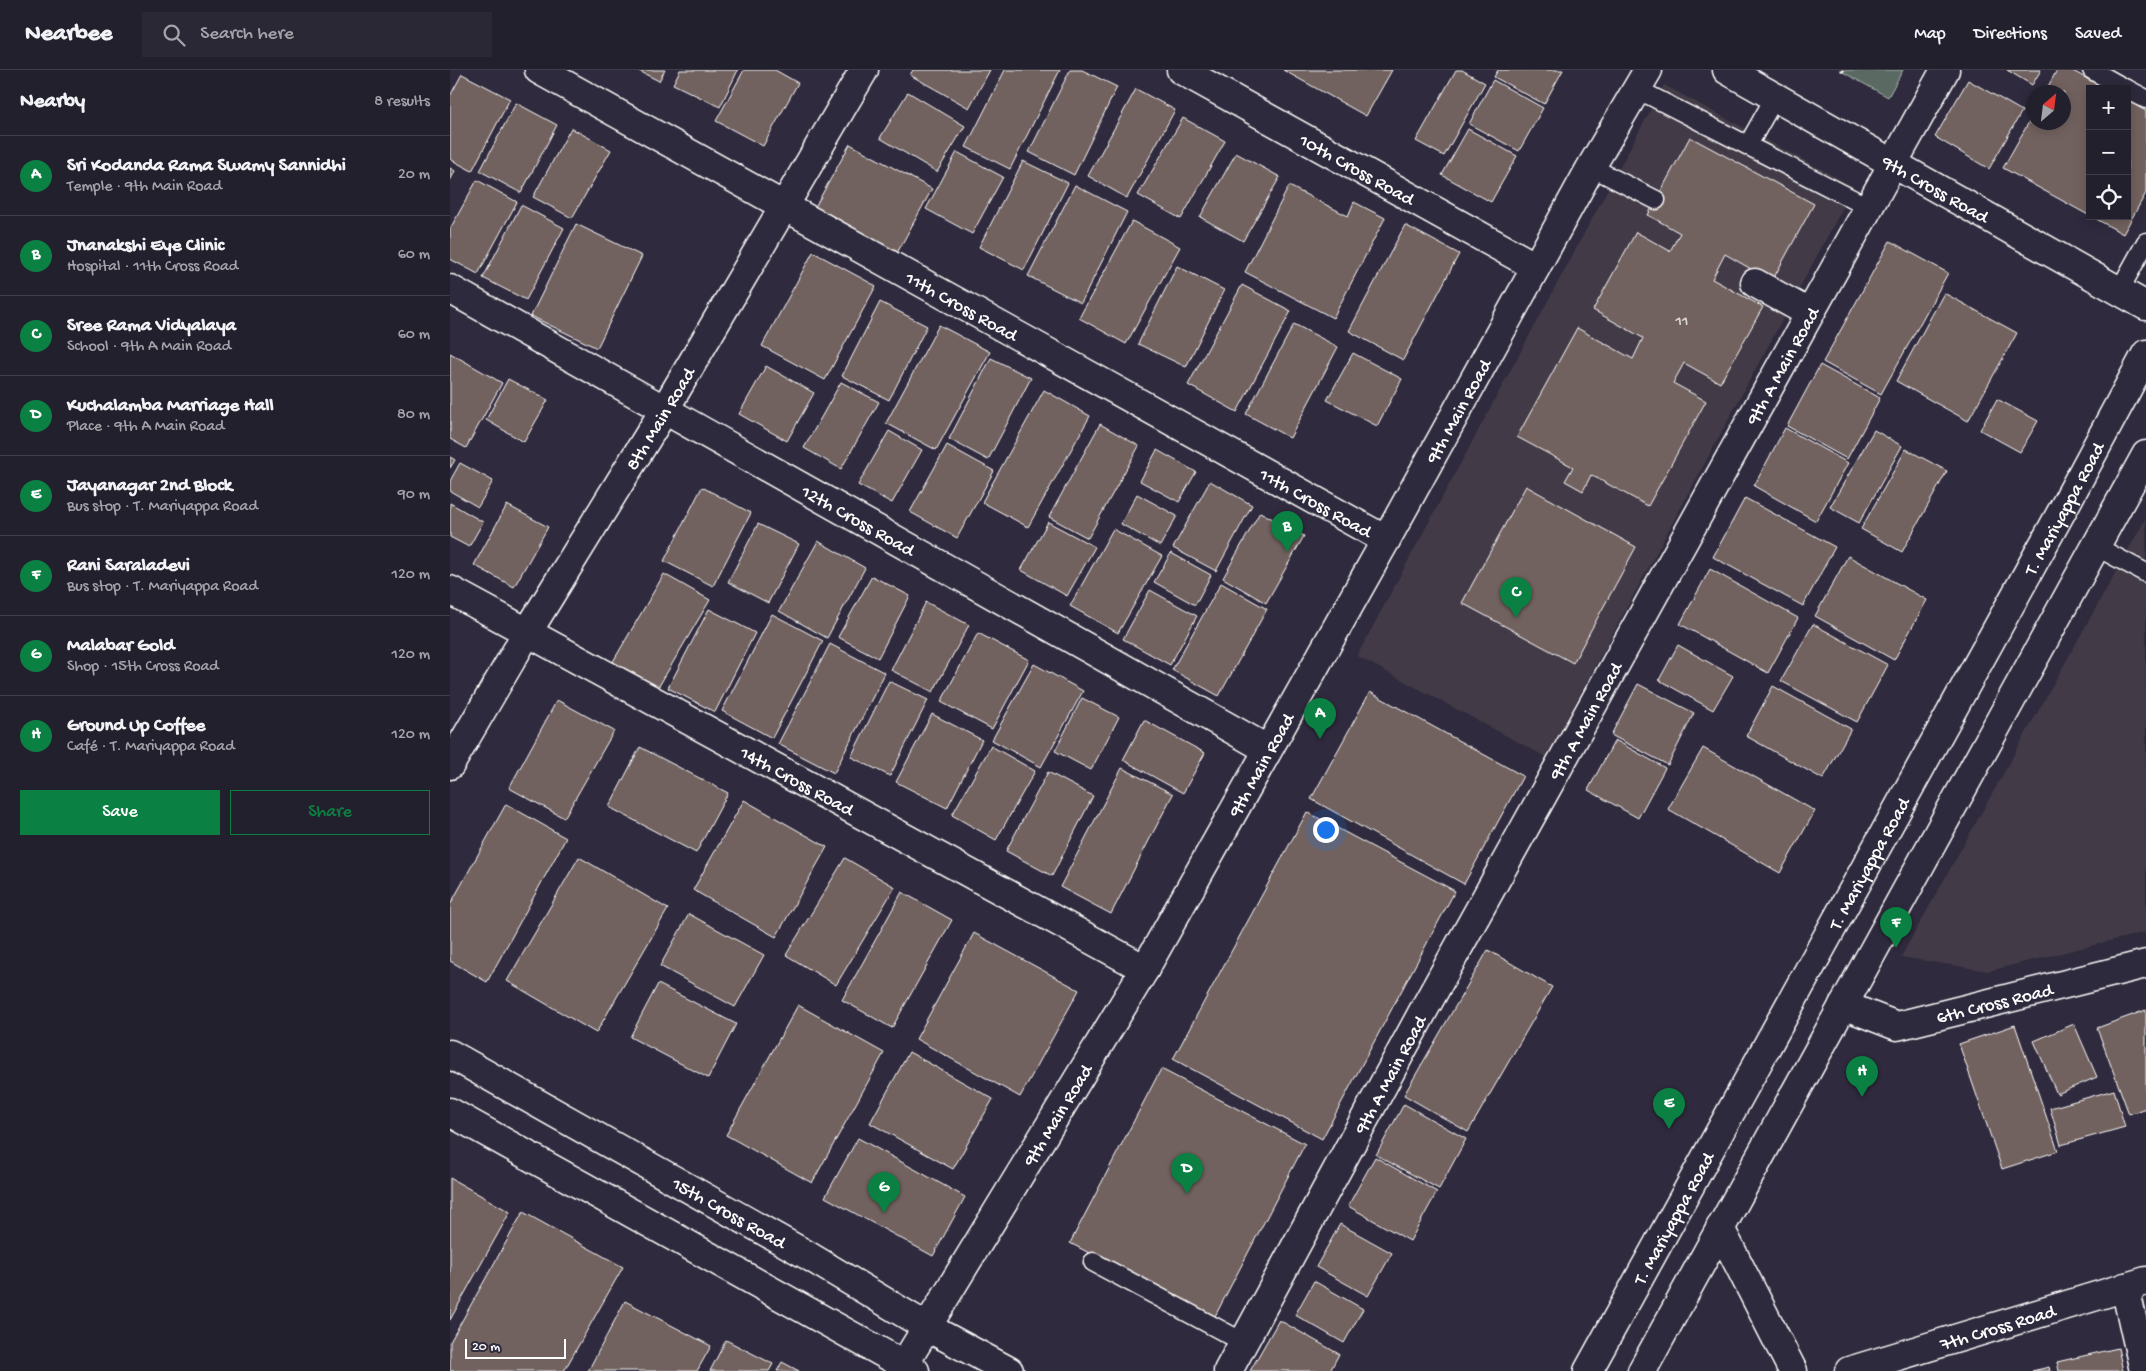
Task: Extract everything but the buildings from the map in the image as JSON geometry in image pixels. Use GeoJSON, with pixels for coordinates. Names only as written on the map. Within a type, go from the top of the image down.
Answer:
{"type":"FeatureCollection","features":[{"type":"Feature","properties":{"kind":"street","name":"11th Cross Road"},"geometry":{"type":"LineString","coordinates":[[538,70],[1386,540]]}},
{"type":"Feature","properties":{"kind":"street","name":"8th Main Road"},"geometry":{"type":"LineString","coordinates":[[450,765],[527,632],[665,409],[864,70]]}},
{"type":"Feature","properties":{"kind":"street","name":"10th Cross Road"},"geometry":{"type":"LineString","coordinates":[[1181,70],[1536,267]]}},
{"type":"Feature","properties":{"kind":"street","name":"9th Cross Road"},"geometry":{"type":"LineString","coordinates":[[1727,70],[2146,306]]}},
{"type":"Feature","properties":{"kind":"street","name":"9th A Main Road"},"geometry":{"type":"LineString","coordinates":[[1228,1371],[1436,986],[1945,70]]}},
{"type":"Feature","properties":{"kind":"street","name":"9th Main Road"},"geometry":{"type":"LineString","coordinates":[[906,1369],[927,1327],[1145,969],[1266,749],[1386,540],[1591,167],[1642,79]]}},
{"type":"Feature","properties":{"kind":"street"},"geometry":{"type":"LineString","coordinates":[[1755,283],[1809,313]]}},
{"type":"Feature","properties":{"kind":"street","name":"12th Cross Road"},"geometry":{"type":"LineString","coordinates":[[450,289],[1266,749]]}},
{"type":"Feature","properties":{"kind":"street","name":"T. Mariyappa Road"},"geometry":{"type":"LineString","coordinates":[[1588,1371],[2059,518],[2146,354]]}},
{"type":"Feature","properties":{"kind":"street"},"geometry":{"type":"LineString","coordinates":[[1642,1371],[2146,455]]}},
{"type":"Feature","properties":{"kind":"street","name":"14th Cross Road"},"geometry":{"type":"LineString","coordinates":[[450,590],[1145,969]]}},
{"type":"Feature","properties":{"kind":"street","name":"6th Cross Road"},"geometry":{"type":"LineString","coordinates":[[1843,1005],[1897,1026],[2146,964]]}},
{"type":"Feature","properties":{"kind":"street","name":"15th Cross Road"},"geometry":{"type":"LineString","coordinates":[[450,1054],[807,1255],[927,1327],[1009,1371]]}},
{"type":"Feature","properties":{"kind":"street"},"geometry":{"type":"LineString","coordinates":[[450,1112],[906,1369]]}},
{"type":"Feature","properties":{"kind":"street"},"geometry":{"type":"LineString","coordinates":[[1720,1228],[1793,1371]]}},
{"type":"Feature","properties":{"kind":"street"},"geometry":{"type":"LineString","coordinates":[[2135,1284],[2144,1371]]}},
{"type":"Feature","properties":{"kind":"street","name":"7th Cross Road"},"geometry":{"type":"LineString","coordinates":[[1849,1371],[2135,1284]]}},
{"type":"Feature","properties":{"kind":"lane"},"geometry":{"type":"LineString","coordinates":[[2092,70],[2120,85]]}},
{"type":"Feature","properties":{"kind":"lane"},"geometry":{"type":"LineString","coordinates":[[1642,79],[1748,145],[1868,207]]}},
{"type":"Feature","properties":{"kind":"lane"},"geometry":{"type":"LineString","coordinates":[[2131,91],[2146,100]]}},
{"type":"Feature","properties":{"kind":"lane"},"geometry":{"type":"LineString","coordinates":[[1748,145],[1775,97]]}},
{"type":"Feature","properties":{"kind":"lane"},"geometry":{"type":"LineString","coordinates":[[1591,167],[1656,200]]}},
{"type":"Feature","properties":{"kind":"lane"},"geometry":{"type":"LineString","coordinates":[[2119,291],[2146,242]]}},
{"type":"Feature","properties":{"kind":"lane"},"geometry":{"type":"LineString","coordinates":[[2096,546],[2146,573]]}},
{"type":"Feature","properties":{"kind":"lane"},"geometry":{"type":"LineString","coordinates":[[1093,1262],[1244,1342]]}},
{"type":"Feature","properties":{"kind":"shaded area"},"geometry":{"type":"Polygon","coordinates":[[[1664,85],[1854,187],[1546,757],[1357,656],[1664,85]]]}},
{"type":"Feature","properties":{"kind":"shaded area"},"geometry":{"type":"Polygon","coordinates":[[[2146,518],[2146,932],[1989,971],[1901,957],[2146,518]]]}},
{"type":"Feature","properties":{"kind":"green space"},"geometry":{"type":"Polygon","coordinates":[[[1839,70],[1903,70],[1888,97],[1839,70]]]}},
{"type":"Feature","properties":{"kind":"place","name":"Jnanakshi Eye Clinic"},"geometry":{"type":"Point","coordinates":[1287,552]}},
{"type":"Feature","properties":{"kind":"place","name":"Sree Rama Vidyalaya"},"geometry":{"type":"Point","coordinates":[1516,618]}},
{"type":"Feature","properties":{"kind":"place","name":"Sri Kodanda Rama Swamy Sannidhi"},"geometry":{"type":"Point","coordinates":[1320,739]}},
{"type":"Feature","properties":{"kind":"place","name":"Rani Saraladevi"},"geometry":{"type":"Point","coordinates":[1896,948]}},
{"type":"Feature","properties":{"kind":"place","name":"Ground Up Coffee"},"geometry":{"type":"Point","coordinates":[1862,1097]}},
{"type":"Feature","properties":{"kind":"place","name":"Jayanagar 2nd Block"},"geometry":{"type":"Point","coordinates":[1669,1129]}},
{"type":"Feature","properties":{"kind":"place","name":"Kuchalamba Marriage Hall"},"geometry":{"type":"Point","coordinates":[1187,1194]}},
{"type":"Feature","properties":{"kind":"place","name":"Malabar Gold"},"geometry":{"type":"Point","coordinates":[884,1213]}}]}
